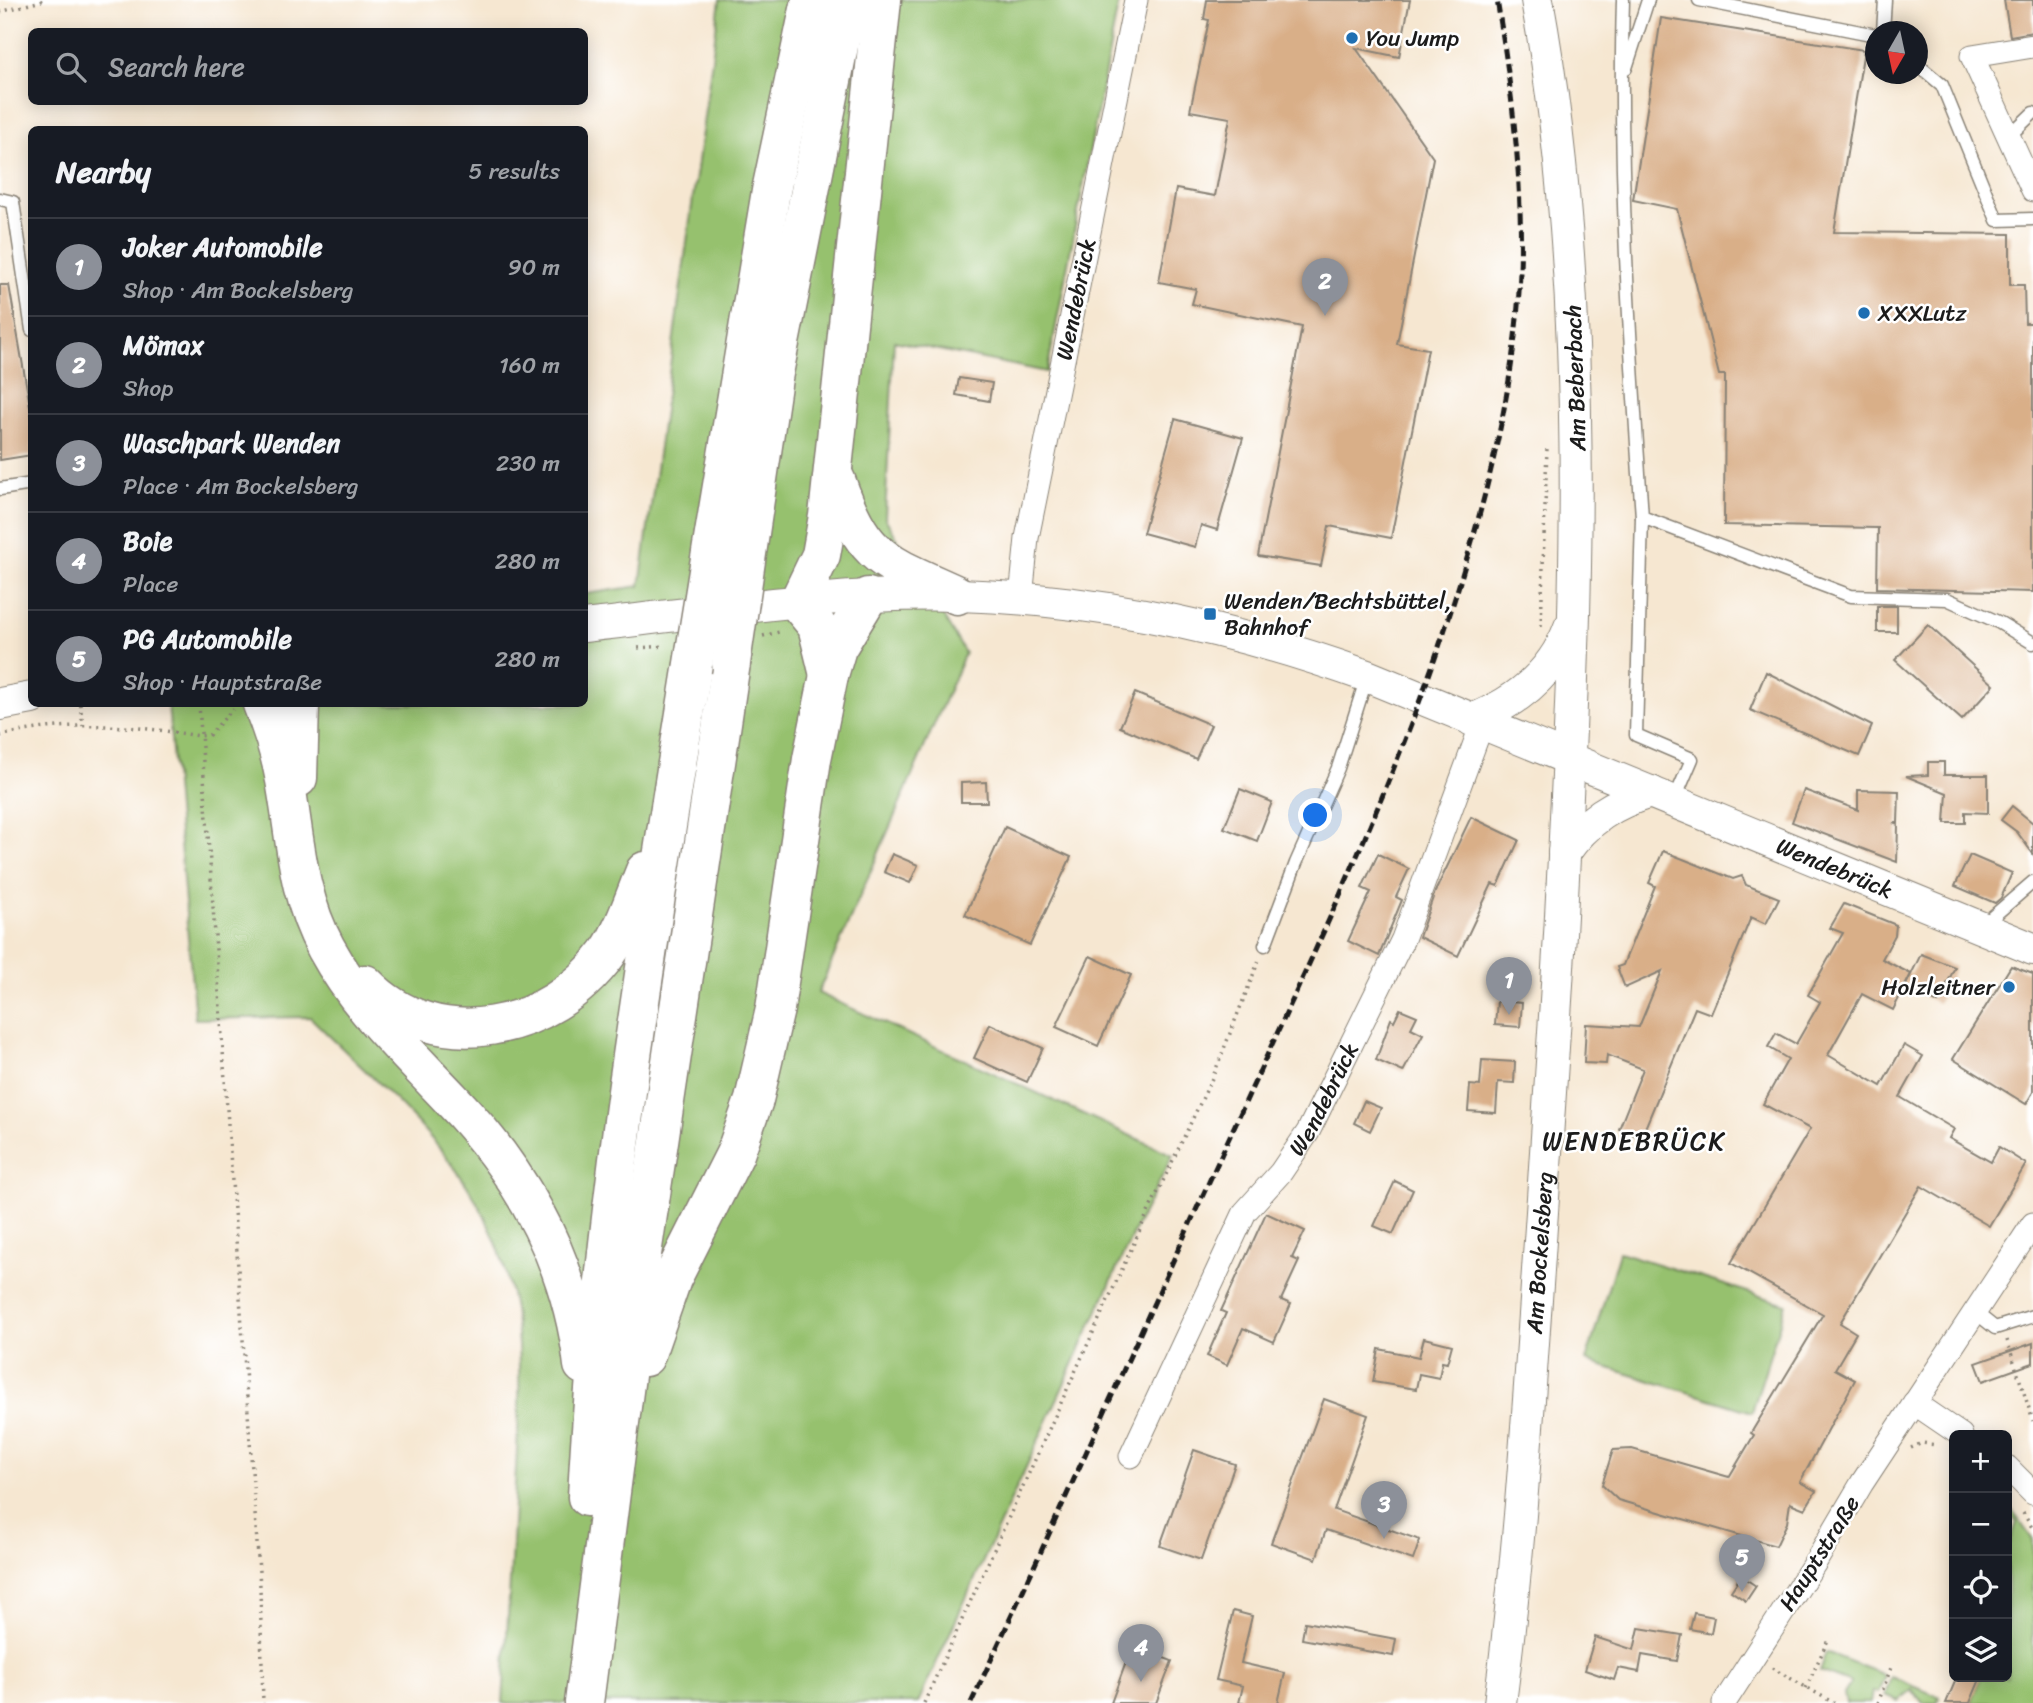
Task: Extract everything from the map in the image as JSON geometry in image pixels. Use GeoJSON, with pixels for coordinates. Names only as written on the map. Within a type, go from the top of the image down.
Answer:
{"type":"FeatureCollection","features":[{"type":"Feature","properties":{"kind":"highway"},"geometry":{"type":"LineString","coordinates":[[576,1703],[604,1436],[639,1274],[731,663],[732,534],[771,191],[811,0]]}},
{"type":"Feature","properties":{"kind":"highway"},"geometry":{"type":"LineString","coordinates":[[584,1703],[604,1436],[604,1275],[634,1036],[669,814],[679,658],[732,534],[774,378],[848,0]]}},
{"type":"Feature","properties":{"kind":"highway"},"geometry":{"type":"LineString","coordinates":[[829,675],[807,614],[821,555],[834,473],[882,0]]}},
{"type":"Feature","properties":{"kind":"highway"},"geometry":{"type":"LineString","coordinates":[[834,473],[853,525],[877,555],[957,595]]}},
{"type":"Feature","properties":{"kind":"highway"},"geometry":{"type":"LineString","coordinates":[[604,1436],[671,1279],[735,1153],[754,1100],[775,1009],[812,759],[829,675],[837,648],[868,597]]}},
{"type":"Feature","properties":{"kind":"highway"},"geometry":{"type":"LineString","coordinates":[[250,707],[276,741],[303,894],[325,946],[364,1007],[499,1152],[529,1199],[554,1247],[604,1436]]}},
{"type":"Feature","properties":{"kind":"highway"},"geometry":{"type":"LineString","coordinates":[[300,707],[298,779],[303,838],[315,894],[335,941],[352,970],[374,993],[399,1011],[445,1026],[502,1027],[546,1009],[577,988],[608,953],[669,814]]}},
{"type":"Feature","properties":{"kind":"main road","name":"Am Beberbach"},"geometry":{"type":"LineString","coordinates":[[1537,0],[1557,128],[1572,282],[1577,442],[1569,759]]}},
{"type":"Feature","properties":{"kind":"main road","name":"Wendebrück"},"geometry":{"type":"LineString","coordinates":[[588,626],[807,614],[868,597],[957,595],[1021,598],[1207,627],[1267,643],[1367,677],[2033,949]]}},
{"type":"Feature","properties":{"kind":"main road"},"geometry":{"type":"LineString","coordinates":[[1477,722],[1513,700],[1536,680],[1556,657],[1574,616]]}},
{"type":"Feature","properties":{"kind":"main road"},"geometry":{"type":"LineString","coordinates":[[0,704],[28,699]]}},
{"type":"Feature","properties":{"kind":"main road","name":"Am Bockelsberg"},"geometry":{"type":"LineString","coordinates":[[1500,1703],[1528,1439],[1569,759]]}},
{"type":"Feature","properties":{"kind":"main road"},"geometry":{"type":"LineString","coordinates":[[1564,853],[1577,835],[1601,813],[1623,800],[1663,797]]}},
{"type":"Feature","properties":{"kind":"street","name":"Wendebrück"},"geometry":{"type":"LineString","coordinates":[[1021,598],[1027,538],[1136,0]]}},
{"type":"Feature","properties":{"kind":"street"},"geometry":{"type":"LineString","coordinates":[[2033,46],[1972,56],[2033,190]]}},
{"type":"Feature","properties":{"kind":"street","name":"Wendebrück"},"geometry":{"type":"LineString","coordinates":[[1131,1457],[1245,1212],[1281,1172],[1308,1132],[1403,939],[1477,722]]}},
{"type":"Feature","properties":{"kind":"street","name":"Hauptstraße"},"geometry":{"type":"LineString","coordinates":[[1724,1703],[1914,1403],[2033,1224]]}},
{"type":"Feature","properties":{"kind":"street"},"geometry":{"type":"LineString","coordinates":[[1914,1403],[1954,1430]]}},
{"type":"Feature","properties":{"kind":"street"},"geometry":{"type":"LineString","coordinates":[[2012,1472],[2033,1493]]}},
{"type":"Feature","properties":{"kind":"lane"},"geometry":{"type":"LineString","coordinates":[[1623,0],[1620,85],[1628,318],[1642,517],[1636,735],[1692,759],[1663,797]]}},
{"type":"Feature","properties":{"kind":"lane"},"geometry":{"type":"LineString","coordinates":[[1620,85],[1648,0]]}},
{"type":"Feature","properties":{"kind":"lane"},"geometry":{"type":"LineString","coordinates":[[1699,0],[1865,33]]}},
{"type":"Feature","properties":{"kind":"lane"},"geometry":{"type":"LineString","coordinates":[[1884,21],[1885,0]]}},
{"type":"Feature","properties":{"kind":"lane"},"geometry":{"type":"LineString","coordinates":[[1928,74],[1942,85],[1997,220],[2033,219]]}},
{"type":"Feature","properties":{"kind":"lane"},"geometry":{"type":"LineString","coordinates":[[2009,136],[2033,113]]}},
{"type":"Feature","properties":{"kind":"lane"},"geometry":{"type":"LineString","coordinates":[[0,199],[13,202],[28,303]]}},
{"type":"Feature","properties":{"kind":"lane"},"geometry":{"type":"LineString","coordinates":[[0,489],[28,485]]}},
{"type":"Feature","properties":{"kind":"lane"},"geometry":{"type":"LineString","coordinates":[[1642,517],[1852,596],[1947,599],[2000,623],[2033,643]]}},
{"type":"Feature","properties":{"kind":"lane"},"geometry":{"type":"LineString","coordinates":[[1265,945],[1296,863],[1338,768],[1367,677]]}},
{"type":"Feature","properties":{"kind":"lane"},"geometry":{"type":"LineString","coordinates":[[1980,928],[2033,882]]}},
{"type":"Feature","properties":{"kind":"lane"},"geometry":{"type":"LineString","coordinates":[[1975,1312],[1996,1328],[2033,1316]]}},
{"type":"Feature","properties":{"kind":"path"},"geometry":{"type":"LineString","coordinates":[[0,12],[45,0]]}},
{"type":"Feature","properties":{"kind":"path"},"geometry":{"type":"LineString","coordinates":[[1541,632],[1548,439]]}},
{"type":"Feature","properties":{"kind":"path"},"geometry":{"type":"LineString","coordinates":[[760,637],[807,614]]}},
{"type":"Feature","properties":{"kind":"path"},"geometry":{"type":"LineString","coordinates":[[626,649],[679,658]]}},
{"type":"Feature","properties":{"kind":"path"},"geometry":{"type":"LineString","coordinates":[[80,707],[83,726]]}},
{"type":"Feature","properties":{"kind":"path"},"geometry":{"type":"LineString","coordinates":[[199,707],[259,1572],[263,1703]]}},
{"type":"Feature","properties":{"kind":"path"},"geometry":{"type":"LineString","coordinates":[[0,736],[39,728],[83,726],[158,729],[199,736],[209,735],[246,707]]}},
{"type":"Feature","properties":{"kind":"path"},"geometry":{"type":"LineString","coordinates":[[924,1703],[1097,1321],[1177,1157],[1265,945]]}},
{"type":"Feature","properties":{"kind":"path"},"geometry":{"type":"LineString","coordinates":[[2001,1326],[2033,1421]]}},
{"type":"Feature","properties":{"kind":"path"},"geometry":{"type":"LineString","coordinates":[[1806,1688],[1828,1640]]}},
{"type":"Feature","properties":{"kind":"path"},"geometry":{"type":"LineString","coordinates":[[1764,1663],[1834,1703]]}},
{"type":"Feature","properties":{"kind":"path"},"geometry":{"type":"LineString","coordinates":[[1878,1703],[1892,1665]]}},
{"type":"Feature","properties":{"kind":"green space"},"geometry":{"type":"Polygon","coordinates":[[[720,0],[1119,0],[1047,372],[894,341],[885,518],[965,653],[818,993],[1173,1155],[1136,1227],[918,1703],[503,1703],[519,1383],[514,1308],[506,1271],[493,1234],[474,1197],[419,1124],[310,1017],[195,1019],[168,707],[588,707],[588,594],[640,586],[720,0]]]}},
{"type":"Feature","properties":{"kind":"green space"},"geometry":{"type":"Polygon","coordinates":[[[1619,1252],[1786,1304],[1752,1412],[1586,1361],[1619,1252]]]}},
{"type":"Feature","properties":{"kind":"green space"},"geometry":{"type":"Polygon","coordinates":[[[2012,1510],[2033,1540],[2033,1703],[1970,1703],[1979,1682],[2012,1682],[2012,1536],[2017,1522],[2012,1518],[2012,1510]]]}},
{"type":"Feature","properties":{"kind":"green space"},"geometry":{"type":"Polygon","coordinates":[[[1826,1652],[1885,1675],[1878,1693],[1873,1691],[1871,1703],[1846,1703],[1844,1694],[1851,1683],[1819,1671],[1826,1652]]]}},
{"type":"Feature","properties":{"kind":"green space"},"geometry":{"type":"Polygon","coordinates":[[[1891,1677],[1940,1697],[1937,1703],[1923,1703],[1912,1690],[1898,1701],[1885,1695],[1891,1677]]]}},
{"type":"Feature","properties":{"kind":"building"},"geometry":{"type":"Polygon","coordinates":[[[1207,0],[1410,0],[1399,57],[1356,48],[1433,158],[1397,344],[1428,349],[1391,538],[1329,526],[1321,566],[1258,556],[1302,327],[1192,304],[1196,289],[1159,282],[1176,189],[1215,196],[1230,118],[1190,111],[1209,20],[1204,19],[1207,0]]]}},
{"type":"Feature","properties":{"kind":"building"},"geometry":{"type":"Polygon","coordinates":[[[2004,0],[2033,0],[2033,32],[2010,36],[2004,0]]]}},
{"type":"Feature","properties":{"kind":"building","name":"XXXLutz"},"geometry":{"type":"Polygon","coordinates":[[[1661,18],[1864,50],[1834,232],[2010,234],[2010,285],[2024,285],[2025,323],[2033,323],[2033,592],[1877,588],[1878,528],[1724,525],[1725,375],[1719,375],[1677,209],[1633,200],[1661,18]]]}},
{"type":"Feature","properties":{"kind":"building"},"geometry":{"type":"Polygon","coordinates":[[[0,285],[9,285],[28,395],[28,456],[0,460],[0,285]]]}},
{"type":"Feature","properties":{"kind":"building"},"geometry":{"type":"Polygon","coordinates":[[[959,378],[992,383],[989,401],[956,395],[959,378]]]}},
{"type":"Feature","properties":{"kind":"building"},"geometry":{"type":"Polygon","coordinates":[[[1175,419],[1243,438],[1217,530],[1201,525],[1195,547],[1143,533],[1175,419]]]}},
{"type":"Feature","properties":{"kind":"building"},"geometry":{"type":"Polygon","coordinates":[[[1877,606],[1897,606],[1897,632],[1877,632],[1877,606]]]}},
{"type":"Feature","properties":{"kind":"building"},"geometry":{"type":"Polygon","coordinates":[[[1928,625],[1994,685],[1962,720],[1895,660],[1928,625]]]}},
{"type":"Feature","properties":{"kind":"building"},"geometry":{"type":"Polygon","coordinates":[[[1766,672],[1872,726],[1859,756],[1750,710],[1766,672]]]}},
{"type":"Feature","properties":{"kind":"building"},"geometry":{"type":"Polygon","coordinates":[[[1135,693],[1211,725],[1196,759],[1120,727],[1135,693]]]}},
{"type":"Feature","properties":{"kind":"building"},"geometry":{"type":"Polygon","coordinates":[[[1928,762],[1944,762],[1944,775],[1988,775],[1988,813],[1965,812],[1965,823],[1945,823],[1947,793],[1906,776],[1928,775],[1928,762]]]}},
{"type":"Feature","properties":{"kind":"building"},"geometry":{"type":"Polygon","coordinates":[[[986,782],[987,802],[961,802],[961,783],[986,782]]]}},
{"type":"Feature","properties":{"kind":"building"},"geometry":{"type":"Polygon","coordinates":[[[1240,789],[1272,802],[1257,841],[1224,828],[1240,789]]]}},
{"type":"Feature","properties":{"kind":"building"},"geometry":{"type":"Polygon","coordinates":[[[1804,790],[1858,810],[1858,790],[1899,791],[1898,823],[1893,823],[1898,825],[1897,862],[1792,822],[1804,790]]]}},
{"type":"Feature","properties":{"kind":"building"},"geometry":{"type":"Polygon","coordinates":[[[2012,806],[2033,823],[2033,854],[2017,832],[2001,820],[2012,806]]]}},
{"type":"Feature","properties":{"kind":"building"},"geometry":{"type":"Polygon","coordinates":[[[1471,817],[1519,840],[1498,886],[1492,884],[1458,956],[1419,937],[1435,892],[1471,817]]]}},
{"type":"Feature","properties":{"kind":"building"},"geometry":{"type":"Polygon","coordinates":[[[1005,827],[1071,857],[1030,945],[965,915],[1005,827]]]}},
{"type":"Feature","properties":{"kind":"building"},"geometry":{"type":"Polygon","coordinates":[[[1663,851],[1733,879],[1742,876],[1746,885],[1779,898],[1766,924],[1751,917],[1711,1014],[1695,1008],[1641,1138],[1619,1129],[1643,1069],[1607,1055],[1606,1064],[1584,1063],[1586,1024],[1639,1027],[1662,971],[1625,988],[1617,967],[1623,965],[1655,886],[1649,883],[1663,851]]]}},
{"type":"Feature","properties":{"kind":"building"},"geometry":{"type":"Polygon","coordinates":[[[892,854],[918,865],[910,883],[884,872],[892,854]]]}},
{"type":"Feature","properties":{"kind":"building"},"geometry":{"type":"Polygon","coordinates":[[[1378,854],[1409,869],[1396,897],[1402,900],[1379,956],[1348,941],[1371,892],[1362,888],[1378,854]]]}},
{"type":"Feature","properties":{"kind":"building"},"geometry":{"type":"Polygon","coordinates":[[[1970,855],[2012,873],[2001,898],[1995,903],[1955,886],[1970,855]]]}},
{"type":"Feature","properties":{"kind":"building"},"geometry":{"type":"Polygon","coordinates":[[[1844,904],[1896,925],[1895,935],[1882,959],[1911,974],[1893,1010],[1862,994],[1828,1055],[1881,1086],[1904,1045],[1923,1056],[1900,1097],[1954,1129],[1949,1138],[1991,1162],[1999,1147],[2026,1164],[1989,1226],[1921,1186],[1840,1323],[1856,1333],[1835,1369],[1855,1380],[1800,1482],[1816,1491],[1805,1509],[1790,1503],[1787,1523],[1776,1546],[1618,1500],[1602,1485],[1613,1450],[1632,1449],[1729,1477],[1754,1435],[1751,1433],[1823,1314],[1731,1263],[1810,1129],[1763,1104],[1788,1059],[1768,1047],[1776,1033],[1796,1044],[1820,1002],[1808,995],[1843,933],[1830,928],[1844,904]]]}},
{"type":"Feature","properties":{"kind":"building"},"geometry":{"type":"Polygon","coordinates":[[[1921,954],[1955,967],[1938,1003],[1905,987],[1921,954]]]}},
{"type":"Feature","properties":{"kind":"building"},"geometry":{"type":"Polygon","coordinates":[[[1090,956],[1131,975],[1098,1046],[1056,1027],[1090,956]]]}},
{"type":"Feature","properties":{"kind":"building"},"geometry":{"type":"Polygon","coordinates":[[[2011,966],[2033,974],[2033,1092],[2026,1104],[1953,1059],[2011,966]]]}},
{"type":"Feature","properties":{"kind":"building"},"geometry":{"type":"Polygon","coordinates":[[[1497,1001],[1522,1003],[1520,1027],[1495,1025],[1497,1001]]]}},
{"type":"Feature","properties":{"kind":"building"},"geometry":{"type":"Polygon","coordinates":[[[1400,1009],[1417,1016],[1411,1028],[1423,1034],[1403,1072],[1376,1060],[1391,1019],[1394,1021],[1400,1009]]]}},
{"type":"Feature","properties":{"kind":"building"},"geometry":{"type":"Polygon","coordinates":[[[990,1024],[1043,1048],[1027,1082],[974,1058],[990,1024]]]}},
{"type":"Feature","properties":{"kind":"building"},"geometry":{"type":"Polygon","coordinates":[[[1482,1060],[1515,1062],[1514,1083],[1498,1082],[1496,1113],[1468,1111],[1470,1085],[1480,1086],[1482,1060]]]}},
{"type":"Feature","properties":{"kind":"building"},"geometry":{"type":"Polygon","coordinates":[[[1364,1101],[1381,1108],[1370,1131],[1354,1123],[1364,1101]]]}},
{"type":"Feature","properties":{"kind":"building"},"geometry":{"type":"Polygon","coordinates":[[[1395,1181],[1413,1190],[1393,1234],[1374,1226],[1395,1181]]]}},
{"type":"Feature","properties":{"kind":"building"},"geometry":{"type":"Polygon","coordinates":[[[1266,1213],[1305,1231],[1292,1258],[1299,1261],[1281,1300],[1291,1304],[1274,1342],[1243,1328],[1227,1365],[1207,1356],[1226,1313],[1221,1311],[1266,1213]]]}},
{"type":"Feature","properties":{"kind":"building"},"geometry":{"type":"Polygon","coordinates":[[[1424,1338],[1452,1345],[1447,1363],[1442,1362],[1439,1378],[1419,1374],[1416,1389],[1373,1382],[1379,1349],[1419,1357],[1424,1338]]]}},
{"type":"Feature","properties":{"kind":"building"},"geometry":{"type":"Polygon","coordinates":[[[2033,1343],[2033,1363],[1983,1381],[1976,1363],[2033,1343]]]}},
{"type":"Feature","properties":{"kind":"building"},"geometry":{"type":"Polygon","coordinates":[[[1324,1399],[1368,1415],[1334,1510],[1420,1540],[1413,1560],[1326,1530],[1316,1559],[1271,1543],[1324,1399]]]}},
{"type":"Feature","properties":{"kind":"building"},"geometry":{"type":"Polygon","coordinates":[[[1194,1450],[1235,1464],[1201,1560],[1160,1546],[1194,1450]]]}},
{"type":"Feature","properties":{"kind":"building"},"geometry":{"type":"Polygon","coordinates":[[[1741,1576],[1756,1586],[1746,1601],[1731,1591],[1741,1576]]]}},
{"type":"Feature","properties":{"kind":"building"},"geometry":{"type":"Polygon","coordinates":[[[1233,1611],[1252,1616],[1241,1663],[1285,1673],[1278,1703],[1239,1703],[1243,1686],[1216,1680],[1233,1611]]]}},
{"type":"Feature","properties":{"kind":"building"},"geometry":{"type":"Polygon","coordinates":[[[1694,1613],[1714,1617],[1711,1633],[1690,1629],[1694,1613]]]}},
{"type":"Feature","properties":{"kind":"building"},"geometry":{"type":"Polygon","coordinates":[[[1305,1622],[1396,1639],[1393,1656],[1302,1639],[1305,1622]]]}},
{"type":"Feature","properties":{"kind":"building"},"geometry":{"type":"Polygon","coordinates":[[[1639,1628],[1682,1635],[1677,1661],[1642,1655],[1639,1672],[1618,1668],[1614,1680],[1585,1670],[1595,1637],[1634,1650],[1639,1628]]]}},
{"type":"Feature","properties":{"kind":"building"},"geometry":{"type":"Polygon","coordinates":[[[1132,1646],[1172,1661],[1156,1703],[1111,1703],[1132,1646]]]}},
{"type":"Feature","properties":{"kind":"building"},"geometry":{"type":"Polygon","coordinates":[[[1955,1682],[1979,1682],[1970,1703],[1946,1703],[1955,1682]]]}},
{"type":"Feature","properties":{"kind":"railway"},"geometry":{"type":"LineString","coordinates":[[971,1703],[1360,848],[1415,713],[1462,575],[1501,425],[1518,311],[1520,203],[1515,135],[1497,0]]}},
{"type":"Feature","properties":{"kind":"place","name":"You Jump"},"geometry":{"type":"Point","coordinates":[1352,38]}},
{"type":"Feature","properties":{"kind":"place","name":"XXXLutz"},"geometry":{"type":"Point","coordinates":[1864,313]}},
{"type":"Feature","properties":{"kind":"place","name":"Mömax"},"geometry":{"type":"Point","coordinates":[1325,316]}},
{"type":"Feature","properties":{"kind":"place","name":"Wenden/Bechtsbüttel, Bahnhof"},"geometry":{"type":"Point","coordinates":[1210,614]}},
{"type":"Feature","properties":{"kind":"place","name":"Holzleitner"},"geometry":{"type":"Point","coordinates":[2009,987]}},
{"type":"Feature","properties":{"kind":"place","name":"Joker Automobile"},"geometry":{"type":"Point","coordinates":[1509,1015]}},
{"type":"Feature","properties":{"kind":"place","name":"Waschpark Wenden"},"geometry":{"type":"Point","coordinates":[1384,1539]}},
{"type":"Feature","properties":{"kind":"place","name":"PG Automobile"},"geometry":{"type":"Point","coordinates":[1742,1592]}},
{"type":"Feature","properties":{"kind":"place","name":"Boie"},"geometry":{"type":"Point","coordinates":[1141,1682]}},
{"type":"Feature","properties":{"kind":"district","name":"WENDEBRÜCK"},"geometry":{"type":"Point","coordinates":[1634,1141]}}]}
